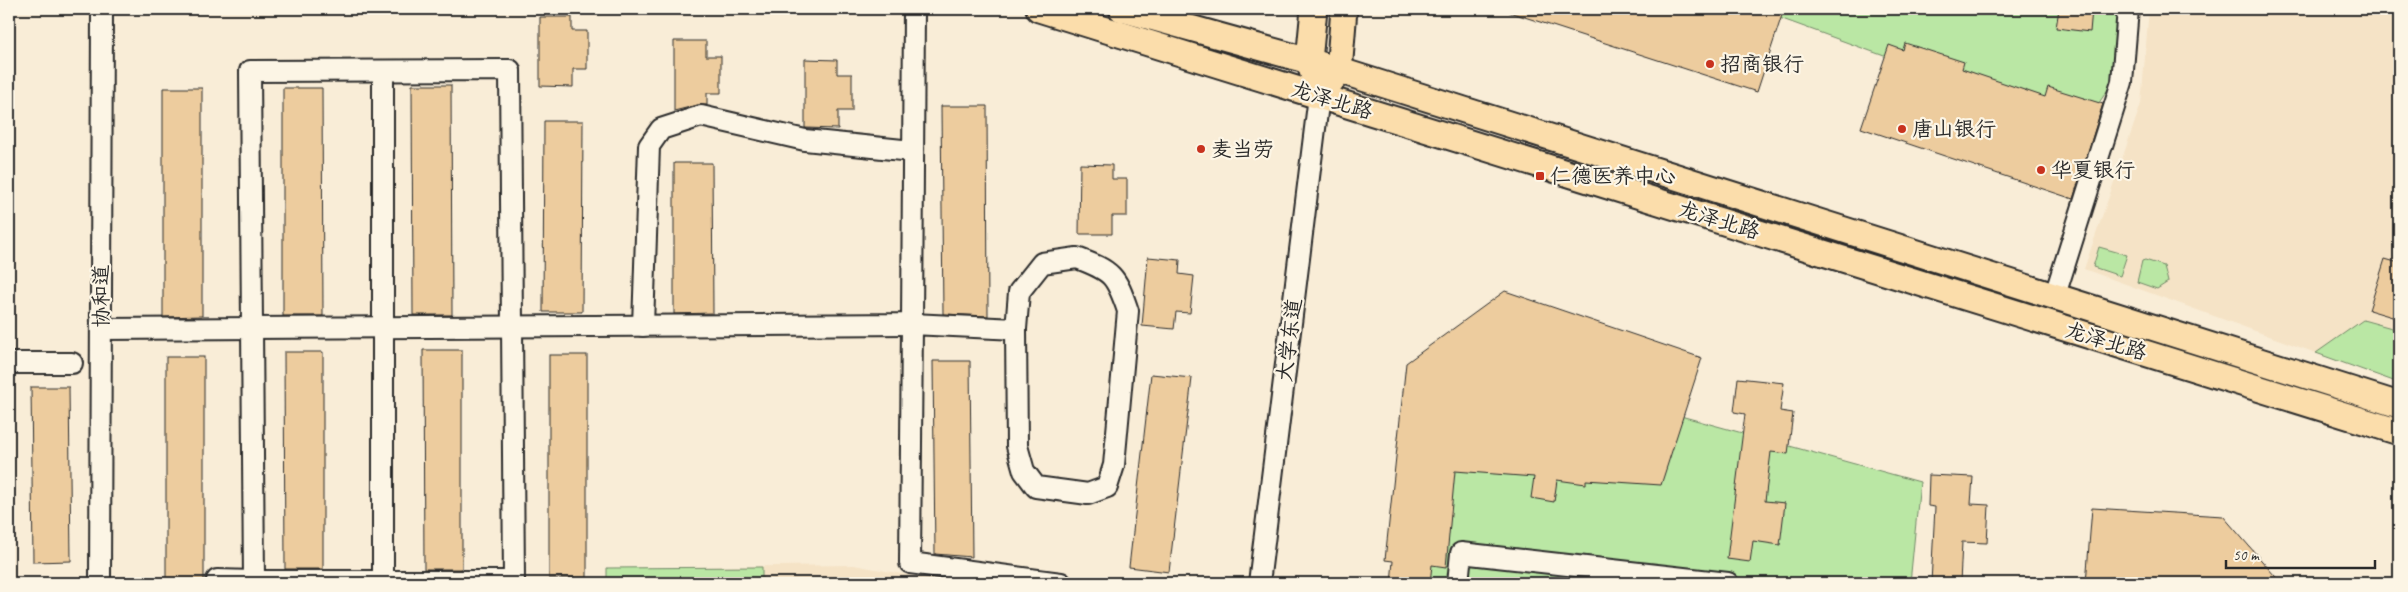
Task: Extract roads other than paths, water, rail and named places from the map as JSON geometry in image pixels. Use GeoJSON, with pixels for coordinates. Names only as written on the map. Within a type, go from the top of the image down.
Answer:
{"type":"FeatureCollection","features":[{"type":"Feature","properties":{"kind":"main road","name":"龙泽北路"},"geometry":{"type":"LineString","coordinates":[[1039,9],[2399,432]]}},
{"type":"Feature","properties":{"kind":"main road","name":"龙泽北路"},"geometry":{"type":"LineString","coordinates":[[1122,9],[1309,61],[1339,72],[2056,295],[2399,405]]}},
{"type":"Feature","properties":{"kind":"main road","name":"大学东道"},"geometry":{"type":"LineString","coordinates":[[1314,9],[1309,61],[1319,96]]}},
{"type":"Feature","properties":{"kind":"main road"},"geometry":{"type":"LineString","coordinates":[[1319,96],[1339,72],[1344,9]]}},
{"type":"Feature","properties":{"kind":"street","name":"协和道"},"geometry":{"type":"LineString","coordinates":[[100,583],[102,9]]}},
{"type":"Feature","properties":{"kind":"street"},"geometry":{"type":"LineString","coordinates":[[914,9],[910,563],[1040,582],[1061,583]]}},
{"type":"Feature","properties":{"kind":"street"},"geometry":{"type":"LineString","coordinates":[[2056,295],[2122,82],[2128,9]]}},
{"type":"Feature","properties":{"kind":"street"},"geometry":{"type":"LineString","coordinates":[[217,580],[254,581],[514,581],[510,70],[250,71],[254,581]]}},
{"type":"Feature","properties":{"kind":"street"},"geometry":{"type":"LineString","coordinates":[[383,71],[383,581]]}},
{"type":"Feature","properties":{"kind":"street","name":"大学东道"},"geometry":{"type":"LineString","coordinates":[[1259,583],[1319,96]]}},
{"type":"Feature","properties":{"kind":"street"},"geometry":{"type":"LineString","coordinates":[[644,326],[649,146],[661,129],[701,116],[805,140],[912,151]]}},
{"type":"Feature","properties":{"kind":"street"},"geometry":{"type":"LineString","coordinates":[[1077,258],[1106,269],[1121,288],[1128,311],[1114,465],[1107,487],[1088,494],[1036,487],[1024,471],[1017,446],[1016,329],[1019,292],[1042,263],[1077,258]]}},
{"type":"Feature","properties":{"kind":"street"},"geometry":{"type":"LineString","coordinates":[[101,330],[912,324],[1016,329]]}},
{"type":"Feature","properties":{"kind":"street"},"geometry":{"type":"LineString","coordinates":[[9,363],[72,362]]}},
{"type":"Feature","properties":{"kind":"street"},"geometry":{"type":"LineString","coordinates":[[1458,583],[1461,553],[1716,582]]}},
{"type":"Feature","properties":{"kind":"place","name":"招商银行"},"geometry":{"type":"Point","coordinates":[1710,64]}},
{"type":"Feature","properties":{"kind":"place","name":"唐山银行"},"geometry":{"type":"Point","coordinates":[1902,129]}},
{"type":"Feature","properties":{"kind":"place","name":"麦当劳"},"geometry":{"type":"Point","coordinates":[1201,149]}},
{"type":"Feature","properties":{"kind":"place","name":"华夏银行"},"geometry":{"type":"Point","coordinates":[2041,170]}},
{"type":"Feature","properties":{"kind":"place","name":"仁德医养中心"},"geometry":{"type":"Point","coordinates":[1540,176]}}]}
